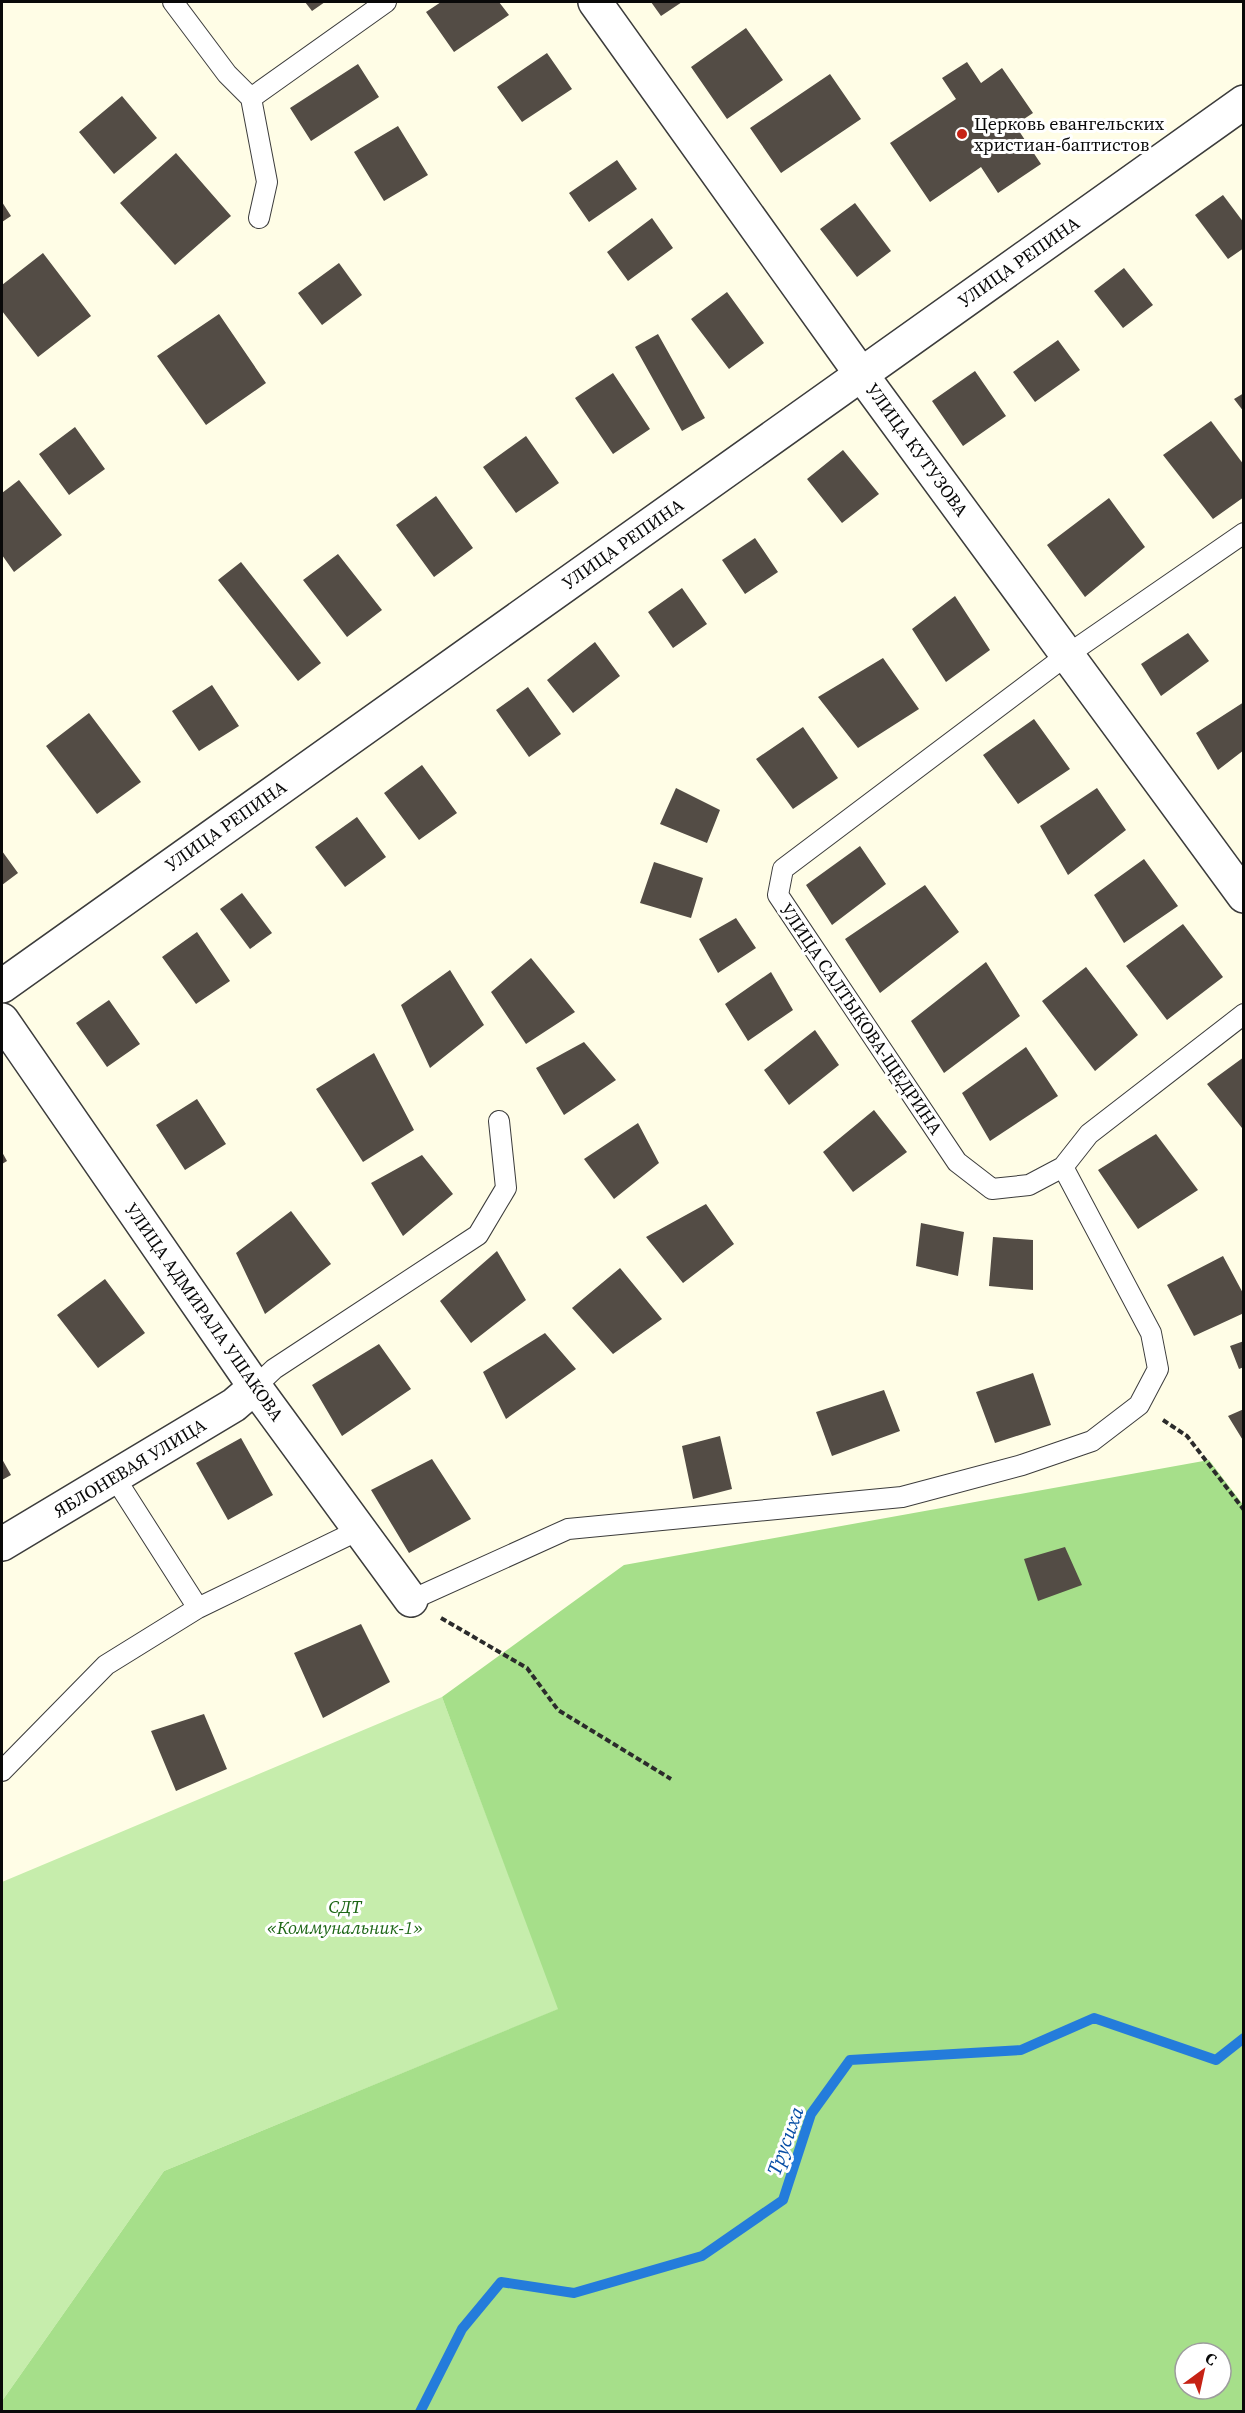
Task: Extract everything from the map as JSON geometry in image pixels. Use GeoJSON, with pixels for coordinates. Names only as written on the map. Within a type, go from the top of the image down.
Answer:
{"type":"FeatureCollection","features":[{"type":"Feature","properties":{"kind":"street","name":"УЛИЦА КУТУЗОВА"},"geometry":{"type":"LineString","coordinates":[[595,2],[861,374],[1244,896]]}},
{"type":"Feature","properties":{"kind":"street","name":"УЛИЦА РЕПИНА"},"geometry":{"type":"LineString","coordinates":[[2,986],[1244,102]]}},
{"type":"Feature","properties":{"kind":"street","name":"УЛИЦА АДМИРАЛА УШАКОВА"},"geometry":{"type":"LineString","coordinates":[[2,1020],[255,1387],[411,1600]]}},
{"type":"Feature","properties":{"kind":"street","name":"ЯБЛОНЕВАЯ УЛИЦА"},"geometry":{"type":"LineString","coordinates":[[2,1544],[234,1405],[255,1387]]}},
{"type":"Feature","properties":{"kind":"lane"},"geometry":{"type":"LineString","coordinates":[[173,2],[227,74],[251,98],[267,182],[259,218]]}},
{"type":"Feature","properties":{"kind":"lane"},"geometry":{"type":"LineString","coordinates":[[251,98],[386,2]]}},
{"type":"Feature","properties":{"kind":"lane","name":"УЛИЦА САЛТЫКОВА-ЩЕДРИНА"},"geometry":{"type":"LineString","coordinates":[[1244,533],[1067,656],[783,869],[778,895],[957,1162],[992,1189],[1029,1185],[1063,1167],[1089,1134],[1244,1014]]}},
{"type":"Feature","properties":{"kind":"lane"},"geometry":{"type":"LineString","coordinates":[[255,1387],[274,1369],[478,1235],[506,1188],[500,1121]]}},
{"type":"Feature","properties":{"kind":"lane"},"geometry":{"type":"LineString","coordinates":[[411,1600],[568,1529],[902,1497],[1022,1465],[1092,1441],[1139,1405],[1158,1369],[1151,1334],[1063,1167]]}},
{"type":"Feature","properties":{"kind":"lane"},"geometry":{"type":"LineString","coordinates":[[115,1478],[198,1608]]}},
{"type":"Feature","properties":{"kind":"lane"},"geometry":{"type":"LineString","coordinates":[[2,1771],[106,1665],[198,1608],[358,1530]]}},
{"type":"Feature","properties":{"kind":"path"},"geometry":{"type":"LineString","coordinates":[[1139,1405],[1188,1436],[1244,1510]]}},
{"type":"Feature","properties":{"kind":"path"},"geometry":{"type":"LineString","coordinates":[[411,1600],[527,1668],[558,1710],[671,1779]]}},
{"type":"Feature","properties":{"kind":"green space"},"geometry":{"type":"Polygon","coordinates":[[[1209,1460],[1244,1506],[1243,2411],[2,2412],[2,2401],[164,2171],[558,2009],[442,1697],[624,1565],[1209,1460]]]}},
{"type":"Feature","properties":{"kind":"green space","name":"СДТ «Коммунальник-1»"},"geometry":{"type":"Polygon","coordinates":[[[442,1697],[559,2009],[164,2171],[2,2401],[2,1882],[442,1697]]]}},
{"type":"Feature","properties":{"kind":"building"},"geometry":{"type":"Polygon","coordinates":[[[305,2],[325,2],[312,11],[305,2]]]}},
{"type":"Feature","properties":{"kind":"building"},"geometry":{"type":"Polygon","coordinates":[[[441,2],[499,2],[509,15],[454,52],[426,12],[441,2]]]}},
{"type":"Feature","properties":{"kind":"building"},"geometry":{"type":"Polygon","coordinates":[[[651,2],[682,2],[661,16],[651,2]]]}},
{"type":"Feature","properties":{"kind":"building"},"geometry":{"type":"Polygon","coordinates":[[[746,28],[783,80],[727,119],[691,67],[746,28]]]}},
{"type":"Feature","properties":{"kind":"building"},"geometry":{"type":"Polygon","coordinates":[[[547,53],[572,89],[522,122],[497,87],[547,53]]]}},
{"type":"Feature","properties":{"kind":"building","name":"Церковь евангельских христиан-баптистов"},"geometry":{"type":"Polygon","coordinates":[[[967,62],[981,83],[1002,68],[1033,113],[1015,125],[1041,164],[998,193],[981,167],[930,202],[890,143],[956,99],[942,78],[967,62]]]}},
{"type":"Feature","properties":{"kind":"building"},"geometry":{"type":"Polygon","coordinates":[[[358,64],[379,97],[311,141],[290,108],[358,64]]]}},
{"type":"Feature","properties":{"kind":"building"},"geometry":{"type":"Polygon","coordinates":[[[830,74],[861,119],[781,173],[750,128],[830,74]]]}},
{"type":"Feature","properties":{"kind":"building"},"geometry":{"type":"Polygon","coordinates":[[[122,96],[157,138],[114,174],[79,132],[122,96]]]}},
{"type":"Feature","properties":{"kind":"building"},"geometry":{"type":"Polygon","coordinates":[[[398,126],[428,175],[384,201],[354,152],[398,126]]]}},
{"type":"Feature","properties":{"kind":"building"},"geometry":{"type":"Polygon","coordinates":[[[176,153],[231,216],[175,265],[120,203],[176,153]]]}},
{"type":"Feature","properties":{"kind":"building"},"geometry":{"type":"Polygon","coordinates":[[[617,160],[637,189],[589,222],[569,193],[617,160]]]}},
{"type":"Feature","properties":{"kind":"building"},"geometry":{"type":"Polygon","coordinates":[[[1223,195],[1244,223],[1244,248],[1228,259],[1195,215],[1223,195]]]}},
{"type":"Feature","properties":{"kind":"building"},"geometry":{"type":"Polygon","coordinates":[[[2,202],[11,216],[2,222],[2,202]]]}},
{"type":"Feature","properties":{"kind":"building"},"geometry":{"type":"Polygon","coordinates":[[[855,203],[891,251],[857,277],[820,229],[855,203]]]}},
{"type":"Feature","properties":{"kind":"building"},"geometry":{"type":"Polygon","coordinates":[[[652,218],[673,248],[628,281],[607,252],[652,218]]]}},
{"type":"Feature","properties":{"kind":"building"},"geometry":{"type":"Polygon","coordinates":[[[43,253],[91,316],[38,357],[2,311],[2,285],[43,253]]]}},
{"type":"Feature","properties":{"kind":"building"},"geometry":{"type":"Polygon","coordinates":[[[339,263],[362,295],[322,325],[298,293],[339,263]]]}},
{"type":"Feature","properties":{"kind":"building"},"geometry":{"type":"Polygon","coordinates":[[[1124,268],[1153,305],[1123,328],[1094,291],[1124,268]]]}},
{"type":"Feature","properties":{"kind":"building"},"geometry":{"type":"Polygon","coordinates":[[[727,292],[764,343],[729,369],[691,319],[727,292]]]}},
{"type":"Feature","properties":{"kind":"building"},"geometry":{"type":"Polygon","coordinates":[[[219,314],[266,383],[206,425],[157,356],[219,314]]]}},
{"type":"Feature","properties":{"kind":"building"},"geometry":{"type":"Polygon","coordinates":[[[658,334],[705,418],[682,431],[635,347],[658,334]]]}},
{"type":"Feature","properties":{"kind":"building"},"geometry":{"type":"Polygon","coordinates":[[[1058,340],[1080,370],[1035,402],[1013,372],[1058,340]]]}},
{"type":"Feature","properties":{"kind":"building"},"geometry":{"type":"Polygon","coordinates":[[[975,371],[1006,416],[963,446],[932,401],[975,371]]]}},
{"type":"Feature","properties":{"kind":"building"},"geometry":{"type":"Polygon","coordinates":[[[613,373],[650,429],[613,454],[575,398],[613,373]]]}},
{"type":"Feature","properties":{"kind":"building"},"geometry":{"type":"Polygon","coordinates":[[[1244,393],[1244,412],[1234,399],[1244,393]]]}},
{"type":"Feature","properties":{"kind":"building"},"geometry":{"type":"Polygon","coordinates":[[[1211,421],[1244,465],[1244,497],[1213,519],[1163,455],[1211,421]]]}},
{"type":"Feature","properties":{"kind":"building"},"geometry":{"type":"Polygon","coordinates":[[[75,427],[105,469],[69,495],[39,454],[75,427]]]}},
{"type":"Feature","properties":{"kind":"building"},"geometry":{"type":"Polygon","coordinates":[[[526,436],[559,483],[516,513],[483,467],[526,436]]]}},
{"type":"Feature","properties":{"kind":"building"},"geometry":{"type":"Polygon","coordinates":[[[843,450],[879,494],[842,523],[807,479],[843,450]]]}},
{"type":"Feature","properties":{"kind":"building"},"geometry":{"type":"Polygon","coordinates":[[[19,480],[62,535],[14,572],[2,555],[2,493],[19,480]]]}},
{"type":"Feature","properties":{"kind":"building"},"geometry":{"type":"Polygon","coordinates":[[[436,496],[473,548],[434,577],[396,525],[436,496]]]}},
{"type":"Feature","properties":{"kind":"building"},"geometry":{"type":"Polygon","coordinates":[[[1109,498],[1145,547],[1085,597],[1047,545],[1109,498]]]}},
{"type":"Feature","properties":{"kind":"building"},"geometry":{"type":"Polygon","coordinates":[[[755,538],[778,572],[745,594],[722,560],[755,538]]]}},
{"type":"Feature","properties":{"kind":"building"},"geometry":{"type":"Polygon","coordinates":[[[338,554],[382,610],[347,637],[303,580],[338,554]]]}},
{"type":"Feature","properties":{"kind":"building"},"geometry":{"type":"Polygon","coordinates":[[[241,562],[321,663],[298,681],[218,580],[241,562]]]}},
{"type":"Feature","properties":{"kind":"building"},"geometry":{"type":"Polygon","coordinates":[[[682,588],[707,624],[673,648],[648,612],[682,588]]]}},
{"type":"Feature","properties":{"kind":"building"},"geometry":{"type":"Polygon","coordinates":[[[955,596],[990,650],[946,682],[912,629],[955,596]]]}},
{"type":"Feature","properties":{"kind":"building"},"geometry":{"type":"Polygon","coordinates":[[[1188,633],[1209,661],[1161,696],[1141,664],[1188,633]]]}},
{"type":"Feature","properties":{"kind":"building"},"geometry":{"type":"Polygon","coordinates":[[[595,642],[620,676],[573,713],[547,680],[595,642]]]}},
{"type":"Feature","properties":{"kind":"building"},"geometry":{"type":"Polygon","coordinates":[[[883,658],[919,709],[858,748],[818,697],[883,658]]]}},
{"type":"Feature","properties":{"kind":"building"},"geometry":{"type":"Polygon","coordinates":[[[212,685],[239,726],[199,751],[172,711],[212,685]]]}},
{"type":"Feature","properties":{"kind":"building"},"geometry":{"type":"Polygon","coordinates":[[[528,687],[561,734],[529,757],[496,710],[528,687]]]}},
{"type":"Feature","properties":{"kind":"building"},"geometry":{"type":"Polygon","coordinates":[[[1244,702],[1244,750],[1218,770],[1196,733],[1244,702]]]}},
{"type":"Feature","properties":{"kind":"building"},"geometry":{"type":"Polygon","coordinates":[[[89,713],[141,782],[97,814],[46,746],[89,713]]]}},
{"type":"Feature","properties":{"kind":"building"},"geometry":{"type":"Polygon","coordinates":[[[1034,719],[1070,769],[1018,804],[983,755],[1034,719]]]}},
{"type":"Feature","properties":{"kind":"building"},"geometry":{"type":"Polygon","coordinates":[[[803,727],[838,778],[793,809],[756,759],[803,727]]]}},
{"type":"Feature","properties":{"kind":"building"},"geometry":{"type":"Polygon","coordinates":[[[422,765],[457,813],[419,840],[384,793],[422,765]]]}},
{"type":"Feature","properties":{"kind":"building"},"geometry":{"type":"Polygon","coordinates":[[[676,788],[720,810],[707,843],[660,824],[676,788]]]}},
{"type":"Feature","properties":{"kind":"building"},"geometry":{"type":"Polygon","coordinates":[[[1097,788],[1126,830],[1068,875],[1040,826],[1097,788]]]}},
{"type":"Feature","properties":{"kind":"building"},"geometry":{"type":"Polygon","coordinates":[[[357,817],[386,857],[345,887],[315,847],[357,817]]]}},
{"type":"Feature","properties":{"kind":"building"},"geometry":{"type":"Polygon","coordinates":[[[860,846],[886,884],[832,925],[806,885],[860,846]]]}},
{"type":"Feature","properties":{"kind":"building"},"geometry":{"type":"Polygon","coordinates":[[[2,851],[18,873],[2,885],[2,851]]]}},
{"type":"Feature","properties":{"kind":"building"},"geometry":{"type":"Polygon","coordinates":[[[1144,859],[1178,906],[1124,943],[1094,895],[1144,859]]]}},
{"type":"Feature","properties":{"kind":"building"},"geometry":{"type":"Polygon","coordinates":[[[654,862],[703,878],[691,918],[640,903],[654,862]]]}},
{"type":"Feature","properties":{"kind":"building"},"geometry":{"type":"Polygon","coordinates":[[[925,885],[959,932],[880,993],[845,939],[925,885]]]}},
{"type":"Feature","properties":{"kind":"building"},"geometry":{"type":"Polygon","coordinates":[[[242,893],[272,933],[250,949],[220,909],[242,893]]]}},
{"type":"Feature","properties":{"kind":"building"},"geometry":{"type":"Polygon","coordinates":[[[736,918],[756,948],[718,973],[699,939],[736,918]]]}},
{"type":"Feature","properties":{"kind":"building"},"geometry":{"type":"Polygon","coordinates":[[[1183,924],[1223,977],[1167,1020],[1126,966],[1183,924]]]}},
{"type":"Feature","properties":{"kind":"building"},"geometry":{"type":"Polygon","coordinates":[[[197,932],[230,981],[196,1004],[162,957],[197,932]]]}},
{"type":"Feature","properties":{"kind":"building"},"geometry":{"type":"Polygon","coordinates":[[[531,958],[575,1012],[526,1044],[491,992],[531,958]]]}},
{"type":"Feature","properties":{"kind":"building"},"geometry":{"type":"Polygon","coordinates":[[[986,962],[1020,1016],[944,1073],[911,1021],[986,962]]]}},
{"type":"Feature","properties":{"kind":"building"},"geometry":{"type":"Polygon","coordinates":[[[1086,967],[1138,1035],[1095,1071],[1042,1001],[1086,967]]]}},
{"type":"Feature","properties":{"kind":"building"},"geometry":{"type":"Polygon","coordinates":[[[450,970],[484,1025],[430,1068],[401,1005],[450,970]]]}},
{"type":"Feature","properties":{"kind":"building"},"geometry":{"type":"Polygon","coordinates":[[[771,972],[793,1010],[748,1041],[725,1004],[771,972]]]}},
{"type":"Feature","properties":{"kind":"building"},"geometry":{"type":"Polygon","coordinates":[[[109,1000],[140,1044],[107,1067],[76,1023],[109,1000]]]}},
{"type":"Feature","properties":{"kind":"building"},"geometry":{"type":"Polygon","coordinates":[[[815,1030],[839,1065],[789,1105],[764,1070],[815,1030]]]}},
{"type":"Feature","properties":{"kind":"building"},"geometry":{"type":"Polygon","coordinates":[[[584,1042],[616,1080],[564,1115],[536,1068],[584,1042]]]}},
{"type":"Feature","properties":{"kind":"building"},"geometry":{"type":"Polygon","coordinates":[[[1026,1047],[1058,1096],[990,1141],[962,1093],[1026,1047]]]}},
{"type":"Feature","properties":{"kind":"building"},"geometry":{"type":"Polygon","coordinates":[[[374,1053],[414,1130],[363,1162],[316,1089],[374,1053]]]}},
{"type":"Feature","properties":{"kind":"building"},"geometry":{"type":"Polygon","coordinates":[[[1244,1057],[1244,1127],[1242,1128],[1207,1084],[1244,1057]]]}},
{"type":"Feature","properties":{"kind":"building"},"geometry":{"type":"Polygon","coordinates":[[[197,1099],[226,1144],[185,1170],[156,1125],[197,1099]]]}},
{"type":"Feature","properties":{"kind":"building"},"geometry":{"type":"Polygon","coordinates":[[[874,1110],[907,1152],[853,1192],[823,1152],[874,1110]]]}},
{"type":"Feature","properties":{"kind":"building"},"geometry":{"type":"Polygon","coordinates":[[[638,1123],[659,1163],[614,1199],[584,1159],[638,1123]]]}},
{"type":"Feature","properties":{"kind":"building"},"geometry":{"type":"Polygon","coordinates":[[[1156,1134],[1198,1190],[1138,1229],[1098,1170],[1156,1134]]]}},
{"type":"Feature","properties":{"kind":"building"},"geometry":{"type":"Polygon","coordinates":[[[2,1152],[7,1161],[2,1164],[2,1152]]]}},
{"type":"Feature","properties":{"kind":"building"},"geometry":{"type":"Polygon","coordinates":[[[422,1155],[453,1194],[403,1236],[371,1183],[422,1155]]]}},
{"type":"Feature","properties":{"kind":"building"},"geometry":{"type":"Polygon","coordinates":[[[706,1204],[734,1244],[683,1283],[646,1237],[706,1204]]]}},
{"type":"Feature","properties":{"kind":"building"},"geometry":{"type":"Polygon","coordinates":[[[291,1211],[331,1264],[265,1314],[236,1253],[291,1211]]]}},
{"type":"Feature","properties":{"kind":"building"},"geometry":{"type":"Polygon","coordinates":[[[921,1223],[964,1232],[958,1276],[916,1266],[921,1223]]]}},
{"type":"Feature","properties":{"kind":"building"},"geometry":{"type":"Polygon","coordinates":[[[993,1237],[1033,1240],[1033,1290],[989,1286],[993,1237]]]}},
{"type":"Feature","properties":{"kind":"building"},"geometry":{"type":"Polygon","coordinates":[[[497,1251],[526,1300],[471,1343],[440,1301],[497,1251]]]}},
{"type":"Feature","properties":{"kind":"building"},"geometry":{"type":"Polygon","coordinates":[[[1223,1256],[1244,1295],[1244,1313],[1194,1336],[1167,1285],[1223,1256]]]}},
{"type":"Feature","properties":{"kind":"building"},"geometry":{"type":"Polygon","coordinates":[[[620,1268],[662,1319],[613,1354],[572,1308],[620,1268]]]}},
{"type":"Feature","properties":{"kind":"building"},"geometry":{"type":"Polygon","coordinates":[[[105,1279],[145,1333],[98,1368],[57,1315],[105,1279]]]}},
{"type":"Feature","properties":{"kind":"building"},"geometry":{"type":"Polygon","coordinates":[[[545,1333],[576,1369],[506,1419],[483,1372],[545,1333]]]}},
{"type":"Feature","properties":{"kind":"building"},"geometry":{"type":"Polygon","coordinates":[[[1244,1341],[1244,1367],[1239,1369],[1230,1346],[1244,1341]]]}},
{"type":"Feature","properties":{"kind":"building"},"geometry":{"type":"Polygon","coordinates":[[[379,1344],[411,1389],[342,1436],[312,1385],[379,1344]]]}},
{"type":"Feature","properties":{"kind":"building"},"geometry":{"type":"Polygon","coordinates":[[[1033,1373],[1051,1425],[995,1443],[976,1392],[1033,1373]]]}},
{"type":"Feature","properties":{"kind":"building"},"geometry":{"type":"Polygon","coordinates":[[[884,1390],[900,1431],[832,1456],[816,1412],[884,1390]]]}},
{"type":"Feature","properties":{"kind":"building"},"geometry":{"type":"Polygon","coordinates":[[[1244,1409],[1244,1442],[1228,1416],[1244,1409]]]}},
{"type":"Feature","properties":{"kind":"building"},"geometry":{"type":"Polygon","coordinates":[[[720,1436],[732,1489],[693,1499],[682,1446],[720,1436]]]}},
{"type":"Feature","properties":{"kind":"building"},"geometry":{"type":"Polygon","coordinates":[[[241,1438],[273,1495],[228,1520],[196,1463],[241,1438]]]}},
{"type":"Feature","properties":{"kind":"building"},"geometry":{"type":"Polygon","coordinates":[[[2,1459],[11,1475],[2,1480],[2,1459]]]}},
{"type":"Feature","properties":{"kind":"building"},"geometry":{"type":"Polygon","coordinates":[[[432,1459],[471,1519],[409,1553],[371,1490],[432,1459]]]}},
{"type":"Feature","properties":{"kind":"building"},"geometry":{"type":"Polygon","coordinates":[[[1065,1547],[1082,1585],[1038,1601],[1024,1559],[1065,1547]]]}},
{"type":"Feature","properties":{"kind":"building"},"geometry":{"type":"Polygon","coordinates":[[[361,1624],[390,1682],[323,1718],[294,1653],[361,1624]]]}},
{"type":"Feature","properties":{"kind":"building"},"geometry":{"type":"Polygon","coordinates":[[[204,1714],[227,1769],[176,1791],[151,1731],[204,1714]]]}},
{"type":"Feature","properties":{"kind":"waterway","name":"Трусиха"},"geometry":{"type":"LineString","coordinates":[[420,2412],[462,2329],[501,2282],[574,2293],[702,2256],[783,2200],[811,2114],[850,2060],[1021,2050],[1094,2018],[1216,2060],[1244,2038]]}},
{"type":"Feature","properties":{"kind":"place","name":"Церковь евангельских христиан-баптистов"},"geometry":{"type":"Point","coordinates":[962,134]}}]}
